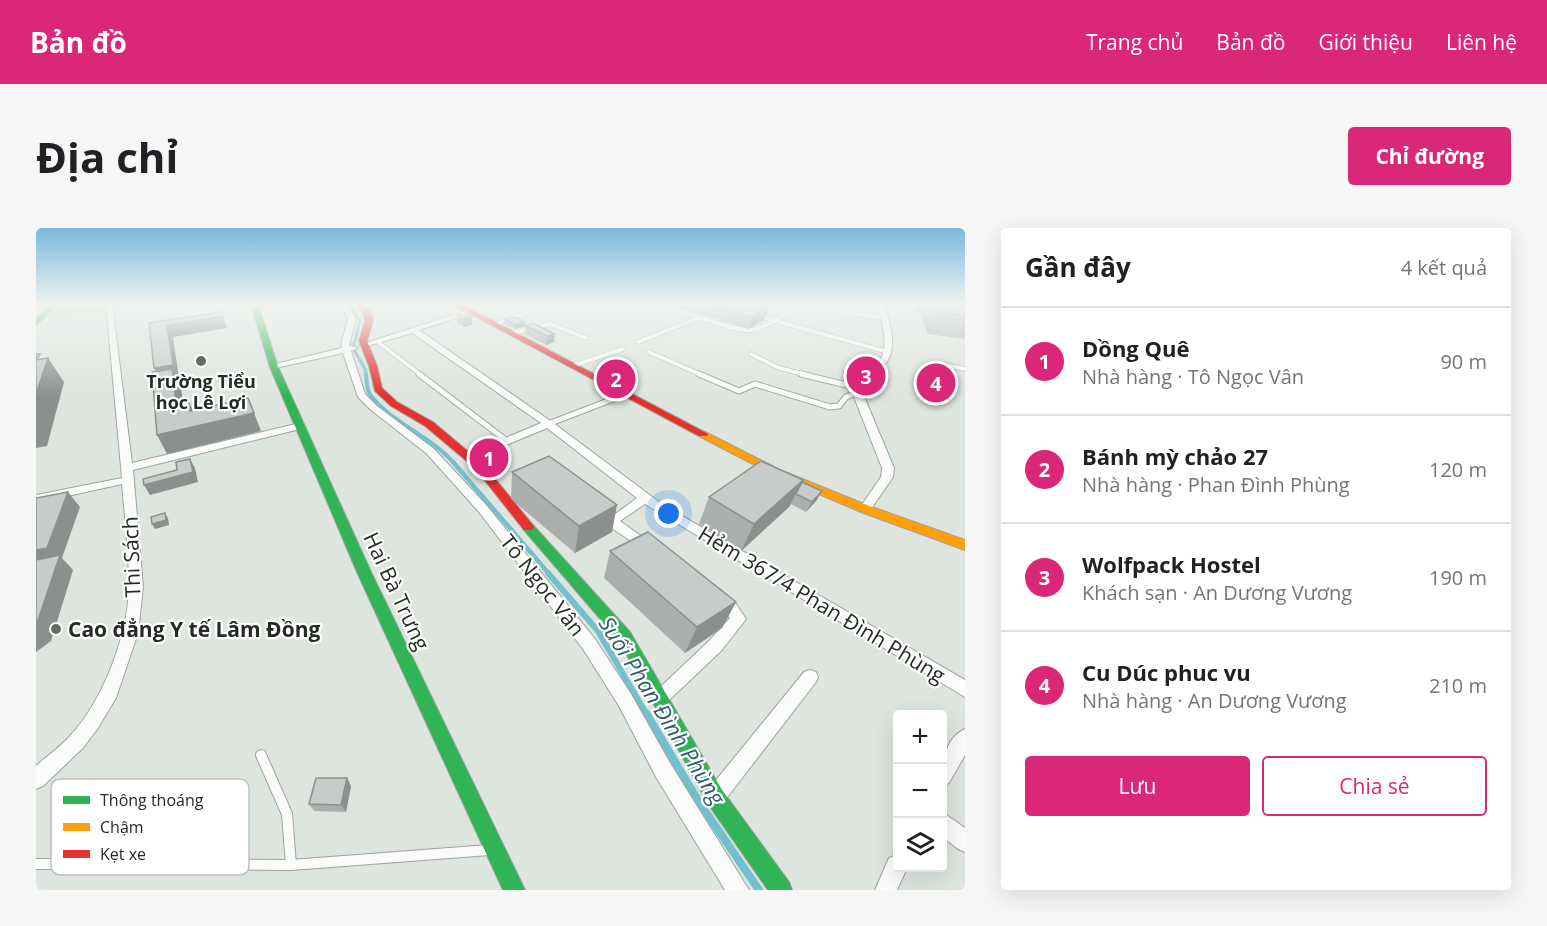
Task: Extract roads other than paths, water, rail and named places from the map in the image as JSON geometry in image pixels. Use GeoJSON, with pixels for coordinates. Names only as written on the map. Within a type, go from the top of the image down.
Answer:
{"type":"FeatureCollection","features":[{"type":"Feature","properties":{"kind":"street","name":"Thi Sách"},"geometry":{"type":"LineString","coordinates":[[36,779],[77,742],[92,722],[107,698],[130,633],[136,587],[112,335]]}},
{"type":"Feature","properties":{"kind":"street","name":"Hai Bà Trưng"},"geometry":{"type":"LineString","coordinates":[[264,335],[274,367],[364,572],[514,890]]}},
{"type":"Feature","properties":{"kind":"street"},"geometry":{"type":"LineString","coordinates":[[346,350],[348,335]]}},
{"type":"Feature","properties":{"kind":"street","name":"Tô Ngọc Vân"},"geometry":{"type":"LineString","coordinates":[[364,335],[363,339],[368,344],[375,382],[384,396],[429,424],[470,458],[498,487],[517,514],[619,629],[715,797],[781,890]]}},
{"type":"Feature","properties":{"kind":"street"},"geometry":{"type":"LineString","coordinates":[[274,367],[401,335]]}},
{"type":"Feature","properties":{"kind":"street","name":"Hẻm 367/4 Phan Đình Phùng"},"geometry":{"type":"LineString","coordinates":[[421,335],[548,424],[659,508],[965,689]]}},
{"type":"Feature","properties":{"kind":"street"},"geometry":{"type":"LineString","coordinates":[[517,335],[776,472],[864,509],[965,545]]}},
{"type":"Feature","properties":{"kind":"street"},"geometry":{"type":"LineString","coordinates":[[864,509],[887,477],[888,468],[856,390],[856,380],[861,373],[882,362],[888,352],[886,335]]}},
{"type":"Feature","properties":{"kind":"street","name":"Tô Ngọc Vân"},"geometry":{"type":"LineString","coordinates":[[346,350],[354,368],[361,395],[374,408],[430,451],[468,492],[589,644],[625,700],[663,770],[738,890]]}},
{"type":"Feature","properties":{"kind":"street"},"geometry":{"type":"LineString","coordinates":[[470,458],[548,424]]}},
{"type":"Feature","properties":{"kind":"street"},"geometry":{"type":"LineString","coordinates":[[36,499],[300,426]]}},
{"type":"Feature","properties":{"kind":"street"},"geometry":{"type":"LineString","coordinates":[[645,498],[614,518],[613,522],[668,560]]}},
{"type":"Feature","properties":{"kind":"street"},"geometry":{"type":"LineString","coordinates":[[660,698],[715,646],[738,619],[731,608],[704,587]]}},
{"type":"Feature","properties":{"kind":"street"},"geometry":{"type":"LineString","coordinates":[[715,797],[810,677]]}},
{"type":"Feature","properties":{"kind":"street"},"geometry":{"type":"LineString","coordinates":[[947,768],[965,738]]}},
{"type":"Feature","properties":{"kind":"street"},"geometry":{"type":"LineString","coordinates":[[947,826],[965,842]]}},
{"type":"Feature","properties":{"kind":"street"},"geometry":{"type":"LineString","coordinates":[[886,890],[894,872]]}},
{"type":"Feature","properties":{"kind":"lane"},"geometry":{"type":"LineString","coordinates":[[580,335],[586,338]]}},
{"type":"Feature","properties":{"kind":"lane"},"geometry":{"type":"LineString","coordinates":[[638,342],[656,335]]}},
{"type":"Feature","properties":{"kind":"lane"},"geometry":{"type":"LineString","coordinates":[[825,335],[888,352]]}},
{"type":"Feature","properties":{"kind":"lane"},"geometry":{"type":"LineString","coordinates":[[368,344],[507,441]]}},
{"type":"Feature","properties":{"kind":"lane"},"geometry":{"type":"LineString","coordinates":[[576,365],[623,349]]}},
{"type":"Feature","properties":{"kind":"lane"},"geometry":{"type":"LineString","coordinates":[[649,352],[739,391],[755,384],[830,407],[840,406],[846,397],[856,390]]}},
{"type":"Feature","properties":{"kind":"lane"},"geometry":{"type":"LineString","coordinates":[[751,354],[779,368],[856,390]]}},
{"type":"Feature","properties":{"kind":"lane"},"geometry":{"type":"LineString","coordinates":[[937,363],[965,369]]}},
{"type":"Feature","properties":{"kind":"lane"},"geometry":{"type":"LineString","coordinates":[[548,424],[629,393]]}},
{"type":"Feature","properties":{"kind":"lane"},"geometry":{"type":"LineString","coordinates":[[261,755],[287,814],[291,865]]}},
{"type":"Feature","properties":{"kind":"lane"},"geometry":{"type":"LineString","coordinates":[[249,865],[291,865],[495,850]]}},
{"type":"Feature","properties":{"kind":"lane"},"geometry":{"type":"LineString","coordinates":[[36,864],[51,864]]}},
{"type":"Feature","properties":{"kind":"waterway","name":"Suối Phan Đình Phùng"},"geometry":{"type":"LineString","coordinates":[[356,335],[353,348],[366,375]]}},
{"type":"Feature","properties":{"kind":"waterway","name":"Suối Phan Đình Phùng"},"geometry":{"type":"LineString","coordinates":[[366,374],[368,391],[379,405],[434,445],[453,462]]}},
{"type":"Feature","properties":{"kind":"waterway","name":"Suối Phan Đình Phùng"},"geometry":{"type":"LineString","coordinates":[[453,462],[550,575]]}},
{"type":"Feature","properties":{"kind":"waterway","name":"Suối Phan Đình Phùng"},"geometry":{"type":"LineString","coordinates":[[548,573],[598,631],[647,715]]}},
{"type":"Feature","properties":{"kind":"waterway","name":"Suối Phan Đình Phùng"},"geometry":{"type":"LineString","coordinates":[[646,713],[699,802],[759,890]]}},
{"type":"Feature","properties":{"kind":"place","name":"Trường Tiểu học Lê Lợi"},"geometry":{"type":"Point","coordinates":[201,361]}},
{"type":"Feature","properties":{"kind":"place","name":"Wolfpack Hostel"},"geometry":{"type":"Point","coordinates":[866,376]}},
{"type":"Feature","properties":{"kind":"place","name":"Bánh mỳ chảo 27"},"geometry":{"type":"Point","coordinates":[616,379]}},
{"type":"Feature","properties":{"kind":"place","name":"Cu Dúc phuc vu"},"geometry":{"type":"Point","coordinates":[936,383]}},
{"type":"Feature","properties":{"kind":"place","name":"Dồng Quê"},"geometry":{"type":"Point","coordinates":[489,458]}},
{"type":"Feature","properties":{"kind":"place","name":"Cao đẳng Y tế Lâm Đồng"},"geometry":{"type":"Point","coordinates":[56,629]}}]}
